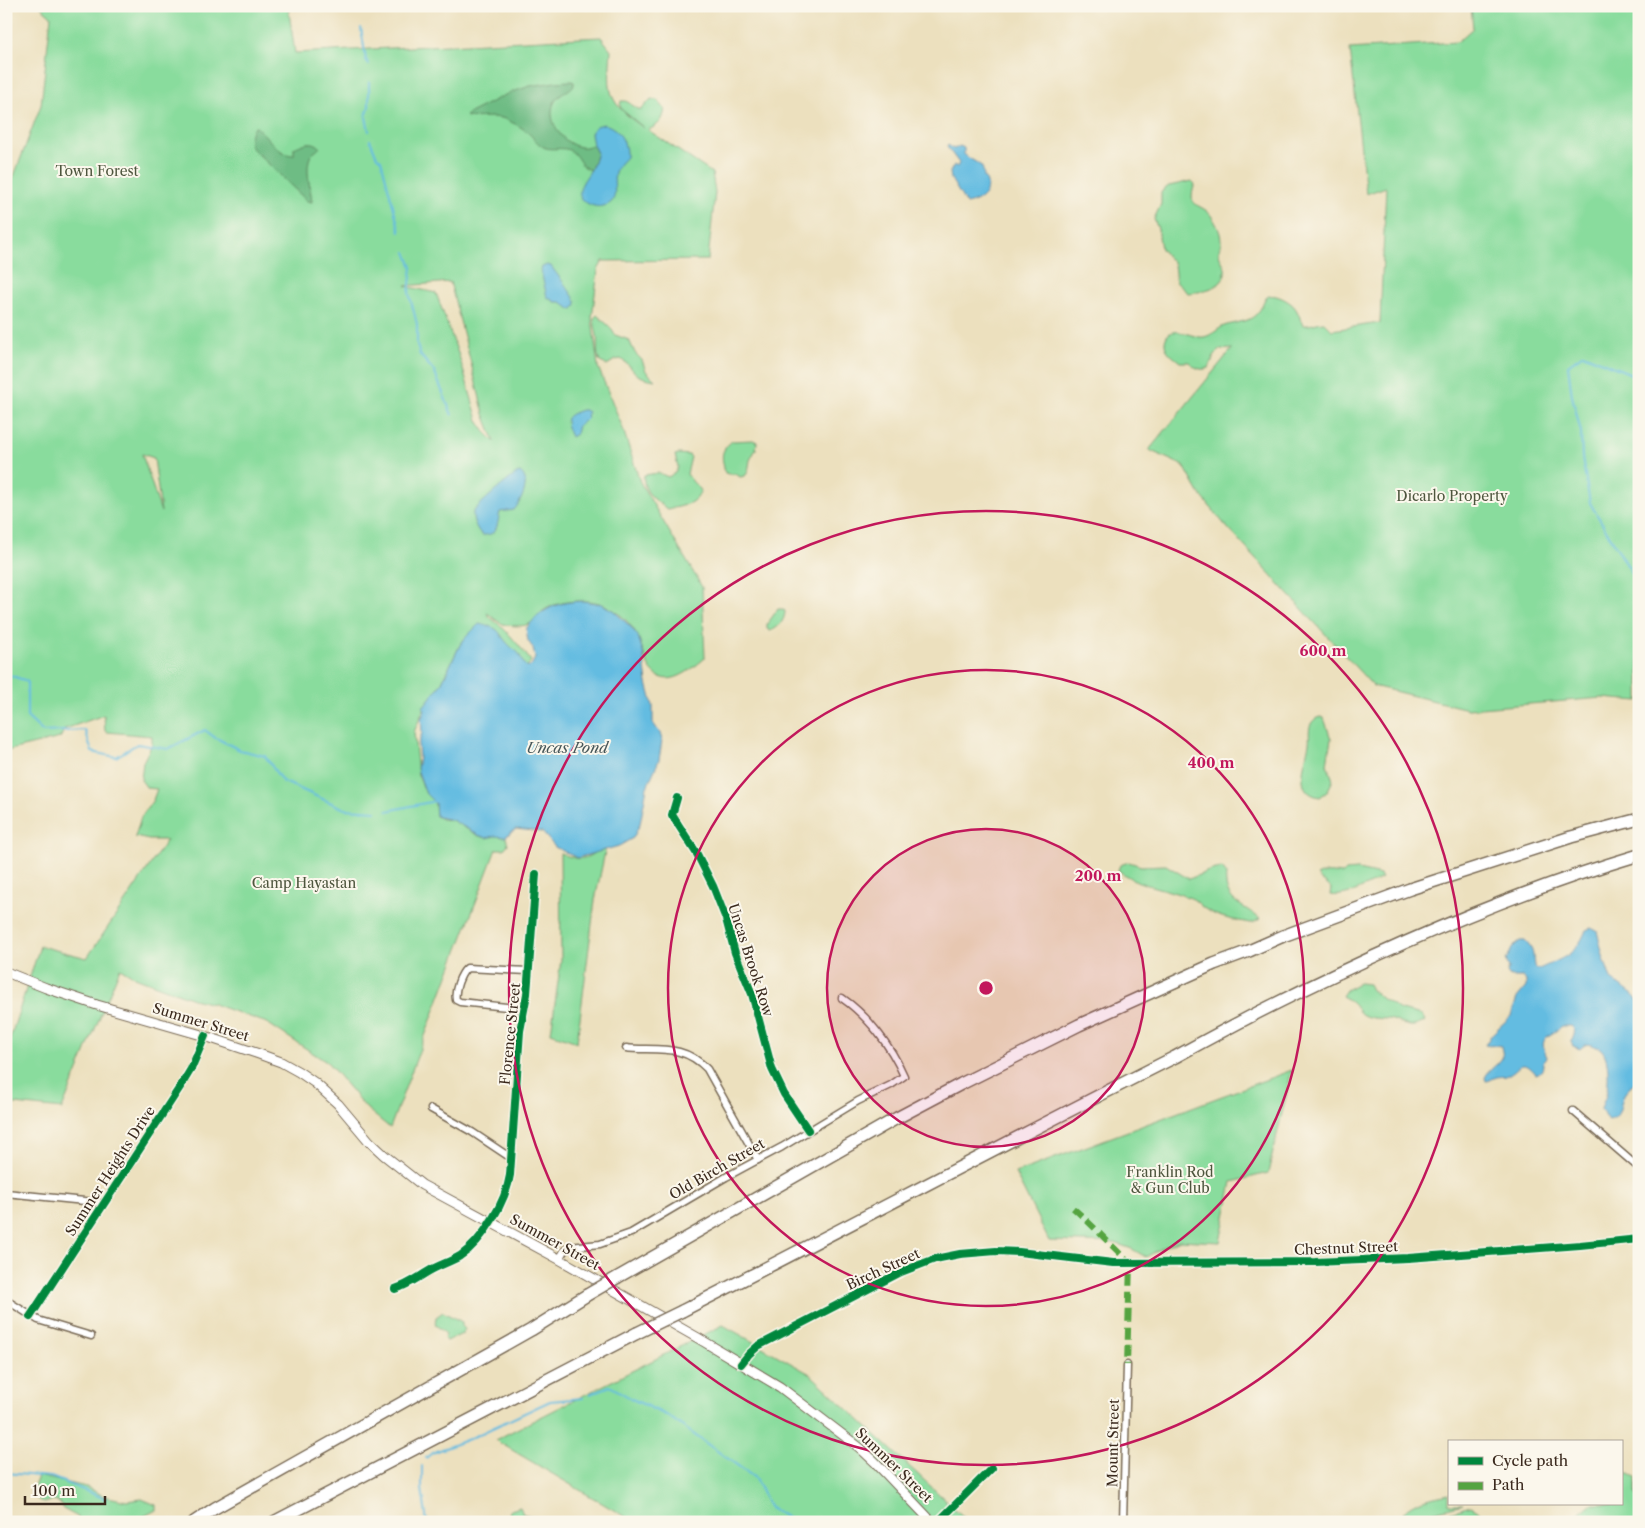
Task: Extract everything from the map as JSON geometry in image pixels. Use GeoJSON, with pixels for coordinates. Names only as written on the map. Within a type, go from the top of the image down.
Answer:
{"type":"FeatureCollection","features":[{"type":"Feature","properties":{"kind":"highway"},"geometry":{"type":"LineString","coordinates":[[194,1522],[215,1508],[531,1330],[618,1277],[897,1118],[960,1084],[1079,1025],[1214,964],[1410,889],[1571,837],[1639,819]]}},
{"type":"Feature","properties":{"kind":"highway"},"geometry":{"type":"LineString","coordinates":[[274,1522],[637,1333],[1013,1141],[1099,1094],[1329,978],[1493,906],[1639,855]]}},
{"type":"Feature","properties":{"kind":"main road","name":"Summer Street"},"geometry":{"type":"LineString","coordinates":[[6,972],[97,1005],[205,1036],[268,1057],[299,1072],[325,1091],[369,1141],[399,1167],[429,1189],[559,1259],[780,1387],[860,1448],[932,1522]]}},
{"type":"Feature","properties":{"kind":"street","name":"Uncas Brook Row"},"geometry":{"type":"LineString","coordinates":[[677,798],[672,815],[697,854],[713,886],[726,919],[735,953],[752,994],[772,1069],[784,1094],[808,1130]]}},
{"type":"Feature","properties":{"kind":"street","name":"Florence Street"},"geometry":{"type":"LineString","coordinates":[[395,1289],[406,1286],[427,1272],[460,1256],[480,1236],[507,1192],[520,1032],[525,1009],[536,874]]}},
{"type":"Feature","properties":{"kind":"street"},"geometry":{"type":"LineString","coordinates":[[525,1009],[460,1002],[456,1000],[456,995],[462,974],[468,968],[528,972]]}},
{"type":"Feature","properties":{"kind":"street","name":"Old Birch Street"},"geometry":{"type":"LineString","coordinates":[[559,1259],[564,1250],[569,1247],[600,1244],[631,1233],[904,1076],[894,1055],[861,1013],[842,998]]}},
{"type":"Feature","properties":{"kind":"street","name":"Summer Heights Drive"},"geometry":{"type":"LineString","coordinates":[[30,1317],[182,1084],[191,1069],[205,1036]]}},
{"type":"Feature","properties":{"kind":"street"},"geometry":{"type":"LineString","coordinates":[[626,1048],[677,1051],[690,1055],[699,1061],[707,1069],[758,1160]]}},
{"type":"Feature","properties":{"kind":"street"},"geometry":{"type":"LineString","coordinates":[[431,1109],[472,1132],[511,1158]]}},
{"type":"Feature","properties":{"kind":"street"},"geometry":{"type":"LineString","coordinates":[[1573,1111],[1639,1168]]}},
{"type":"Feature","properties":{"kind":"street"},"geometry":{"type":"LineString","coordinates":[[6,1194],[104,1203]]}},
{"type":"Feature","properties":{"kind":"street","name":"Chestnut Street"},"geometry":{"type":"LineString","coordinates":[[1054,1255],[1113,1263],[1315,1262],[1408,1258],[1639,1239]]}},
{"type":"Feature","properties":{"kind":"street","name":"Birch Street"},"geometry":{"type":"LineString","coordinates":[[741,1364],[749,1354],[765,1343],[890,1277],[924,1263],[960,1254],[983,1252],[1013,1251],[1054,1255]]}},
{"type":"Feature","properties":{"kind":"street"},"geometry":{"type":"LineString","coordinates":[[6,1300],[30,1317],[91,1336]]}},
{"type":"Feature","properties":{"kind":"street","name":"Mount Street"},"geometry":{"type":"LineString","coordinates":[[1124,1522],[1127,1365]]}},
{"type":"Feature","properties":{"kind":"street"},"geometry":{"type":"LineString","coordinates":[[938,1522],[992,1468]]}},
{"type":"Feature","properties":{"kind":"green space"},"geometry":{"type":"Polygon","coordinates":[[[40,6],[288,6],[295,53],[601,37],[611,50],[610,87],[616,103],[622,111],[644,128],[622,110],[620,106],[621,101],[626,101],[638,109],[642,109],[651,99],[657,100],[665,109],[662,120],[648,130],[712,173],[715,192],[708,260],[603,261],[598,270],[592,318],[598,367],[622,426],[640,482],[702,587],[705,658],[684,674],[668,679],[661,678],[648,665],[638,637],[627,622],[607,606],[588,601],[555,605],[543,611],[531,623],[523,626],[503,624],[487,613],[510,635],[531,661],[525,670],[474,631],[460,645],[441,684],[426,704],[414,732],[418,775],[426,794],[435,803],[436,816],[452,820],[479,836],[502,833],[501,836],[506,837],[508,844],[504,849],[496,849],[390,1128],[367,1109],[328,1063],[267,1023],[193,999],[135,977],[120,968],[62,1109],[6,1103],[6,1051],[40,946],[87,958],[167,840],[149,840],[135,837],[141,817],[153,800],[157,789],[147,788],[141,780],[143,762],[152,744],[152,736],[107,732],[105,731],[104,715],[65,729],[60,738],[6,751],[6,197],[41,105],[51,16],[40,6]],[[450,282],[405,286],[436,293],[459,356],[478,420],[484,431],[495,442],[484,414],[450,282]],[[142,454],[161,512],[154,458],[142,454]]]}},
{"type":"Feature","properties":{"kind":"green space","name":"Dicarlo Property"},"geometry":{"type":"Polygon","coordinates":[[[1471,6],[1526,6],[1567,10],[1567,6],[1639,6],[1639,701],[1602,698],[1468,709],[1373,686],[1225,525],[1199,493],[1184,466],[1149,450],[1232,349],[1219,350],[1209,368],[1200,369],[1189,362],[1180,362],[1172,356],[1165,345],[1167,336],[1171,333],[1182,332],[1199,337],[1207,336],[1224,326],[1253,317],[1259,311],[1264,300],[1269,296],[1282,298],[1294,306],[1303,325],[1324,322],[1332,330],[1380,323],[1386,187],[1366,194],[1350,49],[1457,42],[1473,28],[1471,6]]]}},
{"type":"Feature","properties":{"kind":"green space"},"geometry":{"type":"Polygon","coordinates":[[[574,82],[574,85],[558,97],[554,103],[552,117],[558,131],[568,142],[582,147],[593,145],[597,153],[591,170],[584,167],[572,152],[566,149],[543,147],[524,129],[505,119],[496,117],[467,117],[466,115],[507,94],[530,86],[574,82]]]}},
{"type":"Feature","properties":{"kind":"green space"},"geometry":{"type":"Polygon","coordinates":[[[256,127],[278,149],[289,154],[294,155],[294,148],[307,143],[314,143],[320,147],[311,155],[308,166],[312,202],[307,201],[251,147],[250,136],[253,128],[256,127]]]}},
{"type":"Feature","properties":{"kind":"green space"},"geometry":{"type":"Polygon","coordinates":[[[1192,181],[1195,184],[1192,192],[1194,202],[1208,212],[1218,229],[1221,242],[1219,255],[1225,270],[1221,282],[1205,290],[1188,293],[1176,282],[1174,264],[1161,249],[1158,229],[1154,219],[1161,204],[1161,193],[1163,190],[1169,186],[1192,181]]]}},
{"type":"Feature","properties":{"kind":"green space"},"geometry":{"type":"Polygon","coordinates":[[[597,315],[610,327],[615,335],[629,340],[635,353],[642,360],[646,371],[655,380],[638,375],[621,359],[607,365],[600,362],[594,320],[597,315]]]}},
{"type":"Feature","properties":{"kind":"green space"},"geometry":{"type":"Polygon","coordinates":[[[753,440],[757,442],[756,449],[745,476],[740,477],[736,474],[725,473],[723,452],[725,448],[732,441],[753,440]]]}},
{"type":"Feature","properties":{"kind":"green space"},"geometry":{"type":"Polygon","coordinates":[[[675,455],[691,457],[687,474],[701,490],[692,502],[667,509],[647,491],[644,475],[659,473],[668,477],[675,473],[678,467],[675,455]]]}},
{"type":"Feature","properties":{"kind":"green space"},"geometry":{"type":"Polygon","coordinates":[[[778,609],[785,611],[783,620],[779,626],[770,631],[767,629],[767,624],[778,609]]]}},
{"type":"Feature","properties":{"kind":"green space"},"geometry":{"type":"Polygon","coordinates":[[[1320,717],[1324,718],[1331,739],[1327,764],[1333,780],[1327,792],[1320,797],[1311,794],[1306,789],[1303,783],[1303,775],[1310,726],[1314,720],[1320,717]]]}},
{"type":"Feature","properties":{"kind":"green space"},"geometry":{"type":"Polygon","coordinates":[[[606,847],[595,900],[577,1042],[551,1033],[561,960],[560,853],[574,858],[584,858],[606,847]]]}},
{"type":"Feature","properties":{"kind":"green space"},"geometry":{"type":"Polygon","coordinates":[[[1129,862],[1141,866],[1166,865],[1189,879],[1211,870],[1222,868],[1226,873],[1226,883],[1231,897],[1260,919],[1250,923],[1221,917],[1210,912],[1191,898],[1131,879],[1118,870],[1120,865],[1129,862]]]}},
{"type":"Feature","properties":{"kind":"green space"},"geometry":{"type":"Polygon","coordinates":[[[1358,870],[1380,875],[1382,878],[1343,895],[1330,895],[1331,888],[1317,876],[1327,873],[1343,874],[1346,871],[1358,870]]]}},
{"type":"Feature","properties":{"kind":"green space"},"geometry":{"type":"Polygon","coordinates":[[[1359,983],[1368,984],[1371,990],[1400,1010],[1422,1015],[1425,1021],[1410,1026],[1392,1020],[1363,1015],[1352,1003],[1342,996],[1346,990],[1359,983]]]}},
{"type":"Feature","properties":{"kind":"green space","name":"Franklin Rod & Gun Club"},"geometry":{"type":"Polygon","coordinates":[[[1292,1070],[1268,1173],[1232,1182],[1220,1242],[1180,1240],[1146,1257],[1132,1249],[1115,1243],[1049,1241],[1015,1173],[1292,1070]]]}},
{"type":"Feature","properties":{"kind":"green space"},"geometry":{"type":"Polygon","coordinates":[[[443,1312],[462,1322],[462,1326],[465,1329],[462,1334],[447,1341],[444,1339],[446,1334],[435,1324],[436,1317],[443,1312]]]}},
{"type":"Feature","properties":{"kind":"green space"},"geometry":{"type":"Polygon","coordinates":[[[723,1325],[810,1374],[969,1522],[634,1522],[495,1440],[723,1325]]]}},
{"type":"Feature","properties":{"kind":"green space"},"geometry":{"type":"Polygon","coordinates":[[[1622,1472],[1628,1473],[1636,1478],[1636,1496],[1639,1497],[1639,1522],[1583,1522],[1580,1513],[1589,1506],[1622,1506],[1622,1472]]]}},
{"type":"Feature","properties":{"kind":"green space"},"geometry":{"type":"Polygon","coordinates":[[[38,1476],[86,1487],[104,1496],[126,1501],[142,1499],[156,1505],[156,1510],[133,1522],[79,1522],[78,1517],[63,1509],[59,1502],[43,1503],[34,1497],[31,1492],[38,1476]]]}},
{"type":"Feature","properties":{"kind":"green space"},"geometry":{"type":"Polygon","coordinates":[[[1448,1494],[1448,1506],[1455,1506],[1419,1515],[1405,1517],[1403,1515],[1408,1507],[1425,1500],[1448,1494]]]}},
{"type":"Feature","properties":{"kind":"green space"},"geometry":{"type":"Polygon","coordinates":[[[1471,1506],[1494,1522],[1413,1522],[1471,1506]]]}},
{"type":"Feature","properties":{"kind":"green space"},"geometry":{"type":"Polygon","coordinates":[[[520,1507],[523,1514],[535,1517],[540,1522],[511,1522],[509,1512],[520,1507]]]}},
{"type":"Feature","properties":{"kind":"water"},"geometry":{"type":"Polygon","coordinates":[[[604,124],[614,129],[621,136],[625,146],[626,157],[615,173],[615,193],[612,201],[603,206],[594,206],[581,199],[580,191],[597,153],[593,145],[591,133],[596,126],[604,124]]]}},
{"type":"Feature","properties":{"kind":"water"},"geometry":{"type":"Polygon","coordinates":[[[948,145],[954,149],[960,146],[964,148],[964,154],[982,168],[987,189],[983,196],[974,202],[966,204],[951,179],[950,172],[954,165],[957,167],[959,163],[947,147],[948,145]]]}},
{"type":"Feature","properties":{"kind":"water"},"geometry":{"type":"Polygon","coordinates":[[[551,266],[575,300],[576,304],[573,309],[547,297],[541,271],[542,267],[551,266]]]}},
{"type":"Feature","properties":{"kind":"water"},"geometry":{"type":"Polygon","coordinates":[[[582,410],[588,412],[587,419],[578,425],[576,434],[571,437],[566,422],[568,416],[582,410]]]}},
{"type":"Feature","properties":{"kind":"water"},"geometry":{"type":"Polygon","coordinates":[[[520,472],[525,480],[525,485],[520,502],[514,510],[500,512],[494,531],[488,535],[482,535],[475,525],[473,513],[495,491],[520,472]]]}},
{"type":"Feature","properties":{"kind":"water","name":"Uncas Pond"},"geometry":{"type":"Polygon","coordinates":[[[583,601],[602,604],[614,611],[638,636],[643,652],[647,683],[653,706],[653,723],[660,733],[662,740],[659,760],[647,787],[640,824],[633,838],[619,846],[577,858],[555,847],[542,832],[516,829],[505,837],[495,836],[486,838],[452,820],[436,816],[435,803],[426,794],[417,769],[418,745],[422,733],[421,719],[425,710],[423,707],[441,684],[460,645],[479,624],[492,627],[518,653],[527,667],[531,666],[535,658],[533,648],[528,641],[526,629],[544,611],[565,603],[583,601]]]}},
{"type":"Feature","properties":{"kind":"water"},"geometry":{"type":"Polygon","coordinates":[[[1591,928],[1597,931],[1611,979],[1633,995],[1639,1002],[1639,1046],[1637,1054],[1639,1059],[1639,1078],[1625,1093],[1617,1116],[1609,1120],[1601,1109],[1608,1084],[1607,1064],[1604,1053],[1601,1049],[1590,1044],[1580,1049],[1573,1046],[1571,1042],[1574,1031],[1571,1026],[1562,1026],[1546,1038],[1543,1045],[1547,1057],[1543,1062],[1540,1072],[1536,1074],[1531,1068],[1523,1065],[1510,1074],[1495,1077],[1488,1081],[1485,1078],[1503,1056],[1501,1046],[1485,1045],[1492,1034],[1511,1016],[1517,998],[1526,987],[1526,981],[1523,977],[1510,977],[1507,973],[1509,968],[1506,960],[1512,948],[1520,941],[1525,941],[1532,952],[1535,969],[1539,969],[1573,951],[1578,946],[1586,930],[1591,928]]]}},
{"type":"Feature","properties":{"kind":"waterway"},"geometry":{"type":"LineString","coordinates":[[361,28],[366,60],[369,64]]}},
{"type":"Feature","properties":{"kind":"waterway"},"geometry":{"type":"LineString","coordinates":[[369,82],[369,106],[366,117],[369,131]]}},
{"type":"Feature","properties":{"kind":"waterway"},"geometry":{"type":"LineString","coordinates":[[370,140],[377,157],[381,160],[400,232]]}},
{"type":"Feature","properties":{"kind":"waterway"},"geometry":{"type":"LineString","coordinates":[[406,252],[412,267],[409,293],[417,324],[417,345],[420,355],[434,371],[452,415]]}},
{"type":"Feature","properties":{"kind":"waterway"},"geometry":{"type":"LineString","coordinates":[[1639,383],[1629,373],[1583,354],[1568,365],[1572,396],[1581,432],[1582,457],[1590,503],[1639,585]]}},
{"type":"Feature","properties":{"kind":"waterway"},"geometry":{"type":"LineString","coordinates":[[6,674],[27,681],[27,717],[43,732],[85,730],[92,752],[116,757],[137,744],[168,749],[205,730],[214,737],[240,750],[265,756],[282,781],[345,809],[376,811]]}},
{"type":"Feature","properties":{"kind":"waterway"},"geometry":{"type":"LineString","coordinates":[[387,811],[435,801]]}},
{"type":"Feature","properties":{"kind":"waterway"},"geometry":{"type":"LineString","coordinates":[[590,1394],[610,1386],[668,1416],[755,1478],[770,1508],[792,1520],[809,1518],[813,1522]]}},
{"type":"Feature","properties":{"kind":"waterway"},"geometry":{"type":"LineString","coordinates":[[426,1458],[432,1453],[469,1439],[550,1401],[583,1398]]}},
{"type":"Feature","properties":{"kind":"waterway"},"geometry":{"type":"LineString","coordinates":[[422,1466],[422,1489],[427,1522]]}},
{"type":"Feature","properties":{"kind":"waterway"},"geometry":{"type":"LineString","coordinates":[[6,1473],[51,1477],[106,1499]]}},
{"type":"Feature","properties":{"kind":"marked path"},"geometry":{"type":"LineString","coordinates":[[1073,1208],[1130,1263],[1127,1365]]}},
{"type":"Feature","properties":{"kind":"cycle path"},"geometry":{"type":"LineString","coordinates":[[677,798],[672,815],[697,854],[713,886],[726,919],[735,953],[752,994],[772,1069],[784,1094],[808,1130]]}},
{"type":"Feature","properties":{"kind":"cycle path"},"geometry":{"type":"LineString","coordinates":[[395,1289],[460,1256],[469,1249],[485,1231],[504,1197],[510,1175],[520,1031],[527,994],[536,874]]}},
{"type":"Feature","properties":{"kind":"cycle path"},"geometry":{"type":"LineString","coordinates":[[30,1317],[182,1084],[191,1069],[205,1036]]}},
{"type":"Feature","properties":{"kind":"cycle path"},"geometry":{"type":"LineString","coordinates":[[741,1364],[758,1346],[901,1272],[935,1259],[960,1254],[996,1251],[1019,1252],[1113,1263],[1315,1262],[1408,1258],[1639,1239]]}},
{"type":"Feature","properties":{"kind":"cycle path"},"geometry":{"type":"LineString","coordinates":[[938,1522],[992,1468]]}},
{"type":"Feature","properties":{"kind":"park label","name":"Town Forest"},"geometry":{"type":"Point","coordinates":[97,171]}},
{"type":"Feature","properties":{"kind":"park label","name":"Camp Hayastan"},"geometry":{"type":"Point","coordinates":[304,883]}}]}
